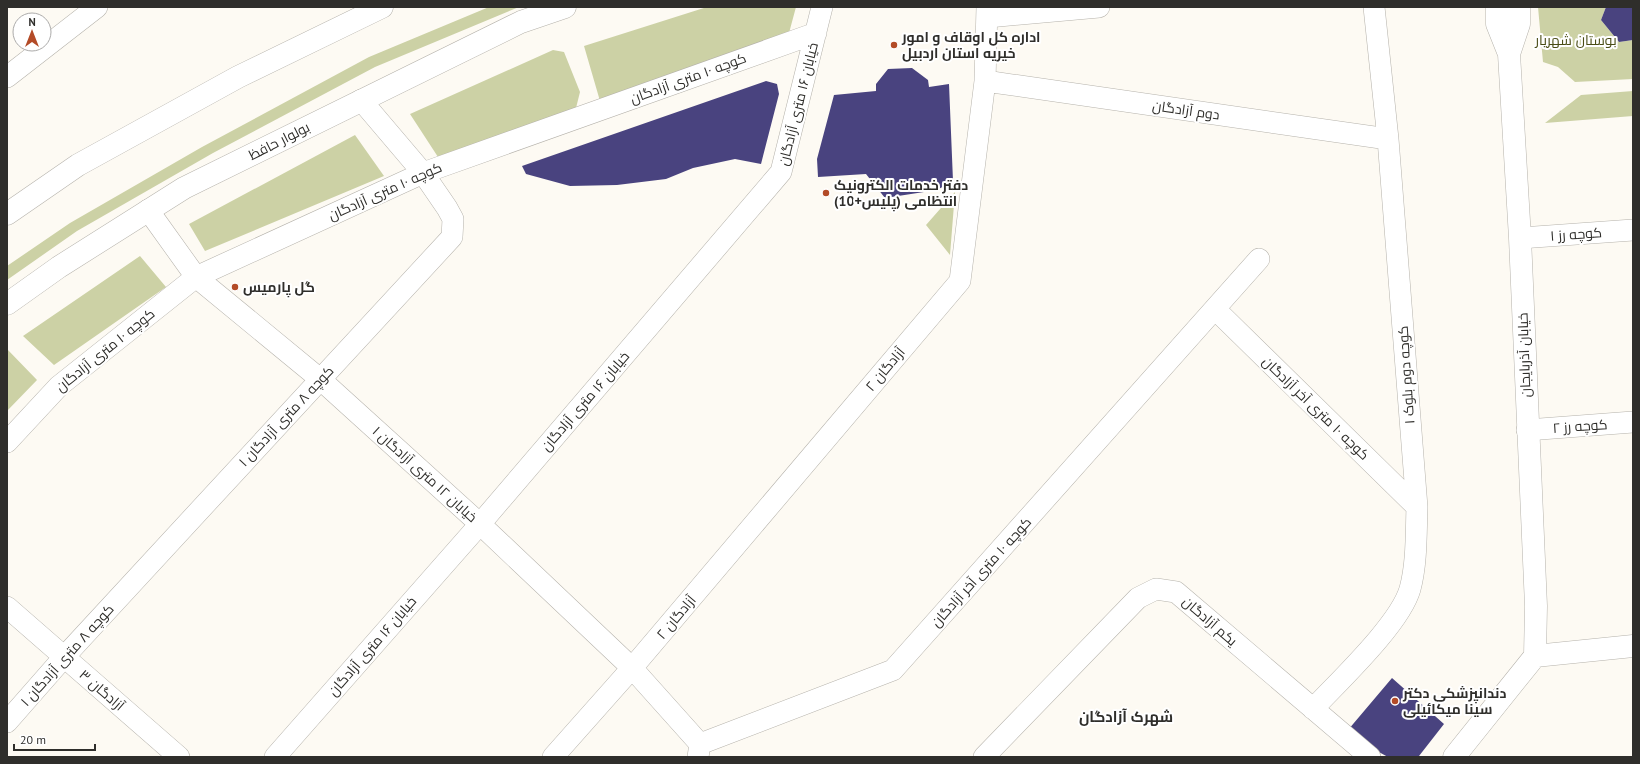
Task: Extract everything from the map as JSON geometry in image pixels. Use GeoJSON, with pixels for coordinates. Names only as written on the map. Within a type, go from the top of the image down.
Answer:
{"type":"FeatureCollection","features":[{"type":"Feature","properties":{"kind":"main road"},"geometry":{"type":"LineString","coordinates":[[7,214],[78,165],[238,77],[382,7]]}},
{"type":"Feature","properties":{"kind":"main road","name":"بولوار حافظ"},"geometry":{"type":"LineString","coordinates":[[7,304],[59,267],[184,188],[521,22],[565,7]]}},
{"type":"Feature","properties":{"kind":"main road","name":"خیابان آذربایجان"},"geometry":{"type":"LineString","coordinates":[[1497,7],[1497,24],[1509,54],[1520,238],[1527,430],[1536,606],[1535,656]]}},
{"type":"Feature","properties":{"kind":"main road","name":"خیابان آذربایجان"},"geometry":{"type":"LineString","coordinates":[[1509,54],[1519,24],[1519,7]]}},
{"type":"Feature","properties":{"kind":"main road"},"geometry":{"type":"LineString","coordinates":[[1454,757],[1535,656],[1633,646]]}},
{"type":"Feature","properties":{"kind":"street"},"geometry":{"type":"LineString","coordinates":[[7,77],[97,7]]}},
{"type":"Feature","properties":{"kind":"street","name":"خیابان ۱۶ متری آزادگان"},"geometry":{"type":"LineString","coordinates":[[274,757],[480,524],[781,172],[822,7]]}},
{"type":"Feature","properties":{"kind":"street"},"geometry":{"type":"LineString","coordinates":[[987,12],[1100,7]]}},
{"type":"Feature","properties":{"kind":"street","name":"کوچه دوم بلوک ۱"},"geometry":{"type":"LineString","coordinates":[[1312,709],[1393,620],[1410,589],[1415,547],[1417,507],[1388,138],[1374,7]]}},
{"type":"Feature","properties":{"kind":"street","name":"آزادگان ۲"},"geometry":{"type":"LineString","coordinates":[[553,757],[632,668],[960,281],[985,81],[987,12]]}},
{"type":"Feature","properties":{"kind":"street","name":"کوچه ۱۰ متری آزادگان"},"geometry":{"type":"LineString","coordinates":[[7,442],[59,386],[196,277],[423,172],[816,32]]}},
{"type":"Feature","properties":{"kind":"street","name":"دوم آزادگان"},"geometry":{"type":"LineString","coordinates":[[985,81],[1388,138]]}},
{"type":"Feature","properties":{"kind":"street","name":"کوچه ۸ متری آزادگان ۱"},"geometry":{"type":"LineString","coordinates":[[7,722],[64,656],[452,237],[453,219],[423,172],[361,100]]}},
{"type":"Feature","properties":{"kind":"street","name":"خیابان ۱۲ متری آزادگان ۱"},"geometry":{"type":"LineString","coordinates":[[148,210],[196,277],[320,379],[480,524],[632,668],[699,750]]}},
{"type":"Feature","properties":{"kind":"street","name":"کوچه رز ۱"},"geometry":{"type":"LineString","coordinates":[[1520,238],[1633,230]]}},
{"type":"Feature","properties":{"kind":"street","name":"کوچه ۱۰ متری آخر آزادگان"},"geometry":{"type":"LineString","coordinates":[[699,750],[893,670],[1216,310],[1259,259]]}},
{"type":"Feature","properties":{"kind":"street","name":"کوچه ۱۰ متری آخر آزادگان"},"geometry":{"type":"LineString","coordinates":[[1216,310],[1417,507]]}},
{"type":"Feature","properties":{"kind":"street","name":"کوچه رز ۲"},"geometry":{"type":"LineString","coordinates":[[1527,430],[1633,422]]}},
{"type":"Feature","properties":{"kind":"street","name":"یکم آزادگان"},"geometry":{"type":"LineString","coordinates":[[986,756],[1138,598],[1156,589],[1176,592],[1370,757]]}},
{"type":"Feature","properties":{"kind":"street","name":"آزادگان ۳"},"geometry":{"type":"LineString","coordinates":[[7,607],[179,757]]}},
{"type":"Feature","properties":{"kind":"green space"},"geometry":{"type":"Polygon","coordinates":[[[489,7],[519,7],[375,67],[213,153],[77,231],[7,280],[7,266],[70,223],[202,147],[369,57],[489,7]]]}},
{"type":"Feature","properties":{"kind":"green space"},"geometry":{"type":"Polygon","coordinates":[[[707,7],[796,7],[789,33],[600,101],[584,46],[707,7]]]}},
{"type":"Feature","properties":{"kind":"green space","name":"بوستان شهریار"},"geometry":{"type":"Polygon","coordinates":[[[1538,7],[1606,7],[1601,20],[1619,42],[1633,40],[1633,79],[1575,82],[1558,67],[1543,62],[1538,7]]]}},
{"type":"Feature","properties":{"kind":"green space"},"geometry":{"type":"Polygon","coordinates":[[[553,50],[564,52],[580,92],[576,108],[438,157],[410,114],[553,50]]]}},
{"type":"Feature","properties":{"kind":"green space"},"geometry":{"type":"Polygon","coordinates":[[[1633,91],[1633,116],[1545,123],[1581,95],[1633,91]]]}},
{"type":"Feature","properties":{"kind":"green space"},"geometry":{"type":"Polygon","coordinates":[[[355,135],[384,176],[205,251],[189,224],[355,135]]]}},
{"type":"Feature","properties":{"kind":"green space"},"geometry":{"type":"Polygon","coordinates":[[[955,192],[950,255],[926,225],[955,192]]]}},
{"type":"Feature","properties":{"kind":"green space"},"geometry":{"type":"Polygon","coordinates":[[[140,256],[166,287],[54,365],[23,336],[140,256]]]}},
{"type":"Feature","properties":{"kind":"green space"},"geometry":{"type":"Polygon","coordinates":[[[7,349],[37,380],[7,411],[7,349]]]}},
{"type":"Feature","properties":{"kind":"building"},"geometry":{"type":"Polygon","coordinates":[[[1606,7],[1633,7],[1633,40],[1619,42],[1601,20],[1606,7]]]}},
{"type":"Feature","properties":{"kind":"building"},"geometry":{"type":"Polygon","coordinates":[[[912,68],[928,80],[929,87],[949,84],[953,181],[937,190],[885,198],[866,174],[818,177],[817,159],[834,95],[876,91],[876,84],[888,69],[912,68]]]}},
{"type":"Feature","properties":{"kind":"building"},"geometry":{"type":"Polygon","coordinates":[[[766,81],[777,84],[779,94],[761,164],[735,159],[693,168],[666,179],[617,185],[570,186],[526,174],[522,166],[766,81]]]}},
{"type":"Feature","properties":{"kind":"building","name":"دندانپزشکی دکتر سینا میکائیلی"},"geometry":{"type":"Polygon","coordinates":[[[1392,678],[1444,724],[1419,756],[1388,757],[1366,745],[1348,730],[1392,678]]]}},
{"type":"Feature","properties":{"kind":"place","name":"اداره کل اوقاف و امور خیریه استان اردبیل"},"geometry":{"type":"Point","coordinates":[894,45]}},
{"type":"Feature","properties":{"kind":"place","name":"دفتر خدمات الکترونیک انتظامی (پلیس+10)"},"geometry":{"type":"Point","coordinates":[826,193]}},
{"type":"Feature","properties":{"kind":"place","name":"گل پارمیس"},"geometry":{"type":"Point","coordinates":[235,287]}},
{"type":"Feature","properties":{"kind":"place","name":"دندانپزشکی دکتر سینا میکائیلی"},"geometry":{"type":"Point","coordinates":[1395,701]}},
{"type":"Feature","properties":{"kind":"district","name":"شهرک آزادگان"},"geometry":{"type":"Point","coordinates":[1126,716]}}]}
